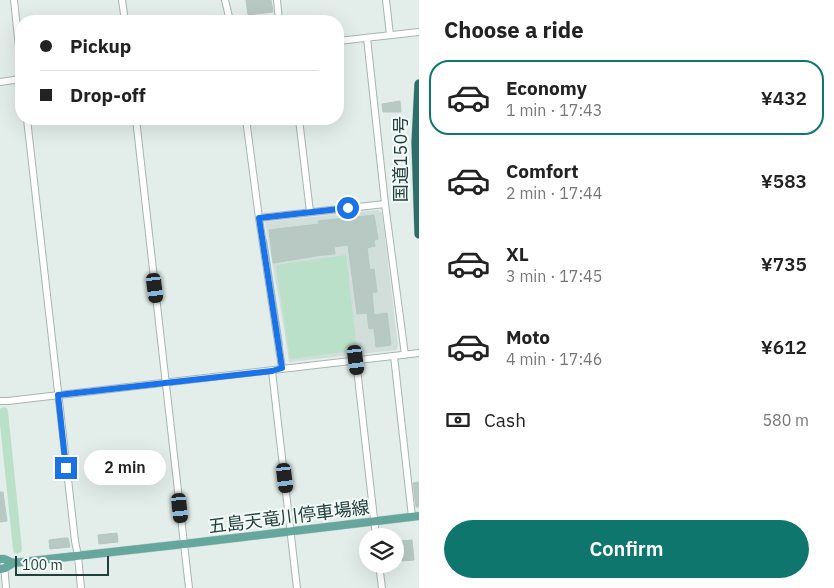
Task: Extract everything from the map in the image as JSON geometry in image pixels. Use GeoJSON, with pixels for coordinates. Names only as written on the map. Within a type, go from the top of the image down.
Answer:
{"type":"FeatureCollection","features":[{"type":"Feature","properties":{"kind":"highway","name":"国道150号"},"geometry":{"type":"LineString","coordinates":[[419,84],[416,142],[419,234]]}},
{"type":"Feature","properties":{"kind":"main road","name":"五島天竜川停車場線"},"geometry":{"type":"LineString","coordinates":[[2,568],[13,563],[415,516]]}},
{"type":"Feature","properties":{"kind":"main road"},"geometry":{"type":"LineString","coordinates":[[2,559],[13,563]]}},
{"type":"Feature","properties":{"kind":"street"},"geometry":{"type":"LineString","coordinates":[[14,0],[16,15]]}},
{"type":"Feature","properties":{"kind":"street"},"geometry":{"type":"LineString","coordinates":[[122,0],[124,15]]}},
{"type":"Feature","properties":{"kind":"street"},"geometry":{"type":"LineString","coordinates":[[225,0],[229,15]]}},
{"type":"Feature","properties":{"kind":"street"},"geometry":{"type":"LineString","coordinates":[[277,0],[279,15]]}},
{"type":"Feature","properties":{"kind":"street"},"geometry":{"type":"LineString","coordinates":[[386,0],[390,35]]}},
{"type":"Feature","properties":{"kind":"street"},"geometry":{"type":"LineString","coordinates":[[344,40],[419,32]]}},
{"type":"Feature","properties":{"kind":"street"},"geometry":{"type":"LineString","coordinates":[[367,38],[385,204],[405,354]]}},
{"type":"Feature","properties":{"kind":"street"},"geometry":{"type":"LineString","coordinates":[[0,82],[15,80]]}},
{"type":"Feature","properties":{"kind":"street"},"geometry":{"type":"LineString","coordinates":[[28,125],[74,541],[78,556],[81,588]]}},
{"type":"Feature","properties":{"kind":"street"},"geometry":{"type":"LineString","coordinates":[[137,125],[189,588]]}},
{"type":"Feature","properties":{"kind":"street"},"geometry":{"type":"LineString","coordinates":[[247,125],[282,368]]}},
{"type":"Feature","properties":{"kind":"street"},"geometry":{"type":"LineString","coordinates":[[300,125],[310,212]]}},
{"type":"Feature","properties":{"kind":"street"},"geometry":{"type":"LineString","coordinates":[[259,218],[385,204]]}},
{"type":"Feature","properties":{"kind":"street"},"geometry":{"type":"LineString","coordinates":[[0,401],[419,353]]}},
{"type":"Feature","properties":{"kind":"street"},"geometry":{"type":"LineString","coordinates":[[394,356],[415,516]]}},
{"type":"Feature","properties":{"kind":"street"},"geometry":{"type":"LineString","coordinates":[[356,360],[375,528]]}},
{"type":"Feature","properties":{"kind":"street"},"geometry":{"type":"LineString","coordinates":[[272,371],[297,588]]}},
{"type":"Feature","properties":{"kind":"street"},"geometry":{"type":"LineString","coordinates":[[2,559],[6,588]]}},
{"type":"Feature","properties":{"kind":"street"},"geometry":{"type":"LineString","coordinates":[[381,573],[382,588]]}},
{"type":"Feature","properties":{"kind":"shaded area"},"geometry":{"type":"Polygon","coordinates":[[[378,210],[382,213],[398,346],[396,350],[289,362],[265,222],[378,210]]]}},
{"type":"Feature","properties":{"kind":"green space"},"geometry":{"type":"Polygon","coordinates":[[[346,255],[357,350],[290,359],[276,265],[346,255]]]}},
{"type":"Feature","properties":{"kind":"green space"},"geometry":{"type":"Polygon","coordinates":[[[3,407],[7,408],[8,411],[22,549],[17,554],[14,553],[13,549],[0,424],[0,409],[3,407]]]}},
{"type":"Feature","properties":{"kind":"building"},"geometry":{"type":"Polygon","coordinates":[[[246,0],[271,0],[273,12],[248,15],[246,0]]]}},
{"type":"Feature","properties":{"kind":"building"},"geometry":{"type":"Polygon","coordinates":[[[400,101],[401,112],[383,112],[382,104],[400,101]]]}},
{"type":"Feature","properties":{"kind":"building"},"geometry":{"type":"Polygon","coordinates":[[[374,215],[378,239],[374,240],[375,246],[367,248],[370,270],[374,269],[377,292],[372,293],[374,315],[387,313],[391,345],[376,347],[374,328],[369,329],[367,313],[357,314],[348,245],[334,247],[335,254],[273,263],[269,230],[319,224],[318,221],[374,215]]]}},
{"type":"Feature","properties":{"kind":"building"},"geometry":{"type":"Polygon","coordinates":[[[419,482],[419,507],[416,507],[413,483],[419,482]]]}},
{"type":"Feature","properties":{"kind":"building"},"geometry":{"type":"Polygon","coordinates":[[[0,492],[3,492],[7,521],[0,522],[0,492]]]}},
{"type":"Feature","properties":{"kind":"building"},"geometry":{"type":"Polygon","coordinates":[[[117,533],[118,542],[99,544],[98,535],[117,533]]]}},
{"type":"Feature","properties":{"kind":"building"},"geometry":{"type":"Polygon","coordinates":[[[68,538],[70,547],[50,549],[49,540],[68,538]]]}},
{"type":"Feature","properties":{"kind":"building"},"geometry":{"type":"Polygon","coordinates":[[[412,540],[414,560],[404,561],[404,541],[412,540]]]}},
{"type":"Feature","properties":{"kind":"waterway"},"geometry":{"type":"LineString","coordinates":[[266,240],[282,345]]}},
{"type":"Feature","properties":{"kind":"route"},"geometry":{"type":"LineString","coordinates":[[66,468],[58,395],[272,371],[282,368],[259,218],[348,208]]}}]}
